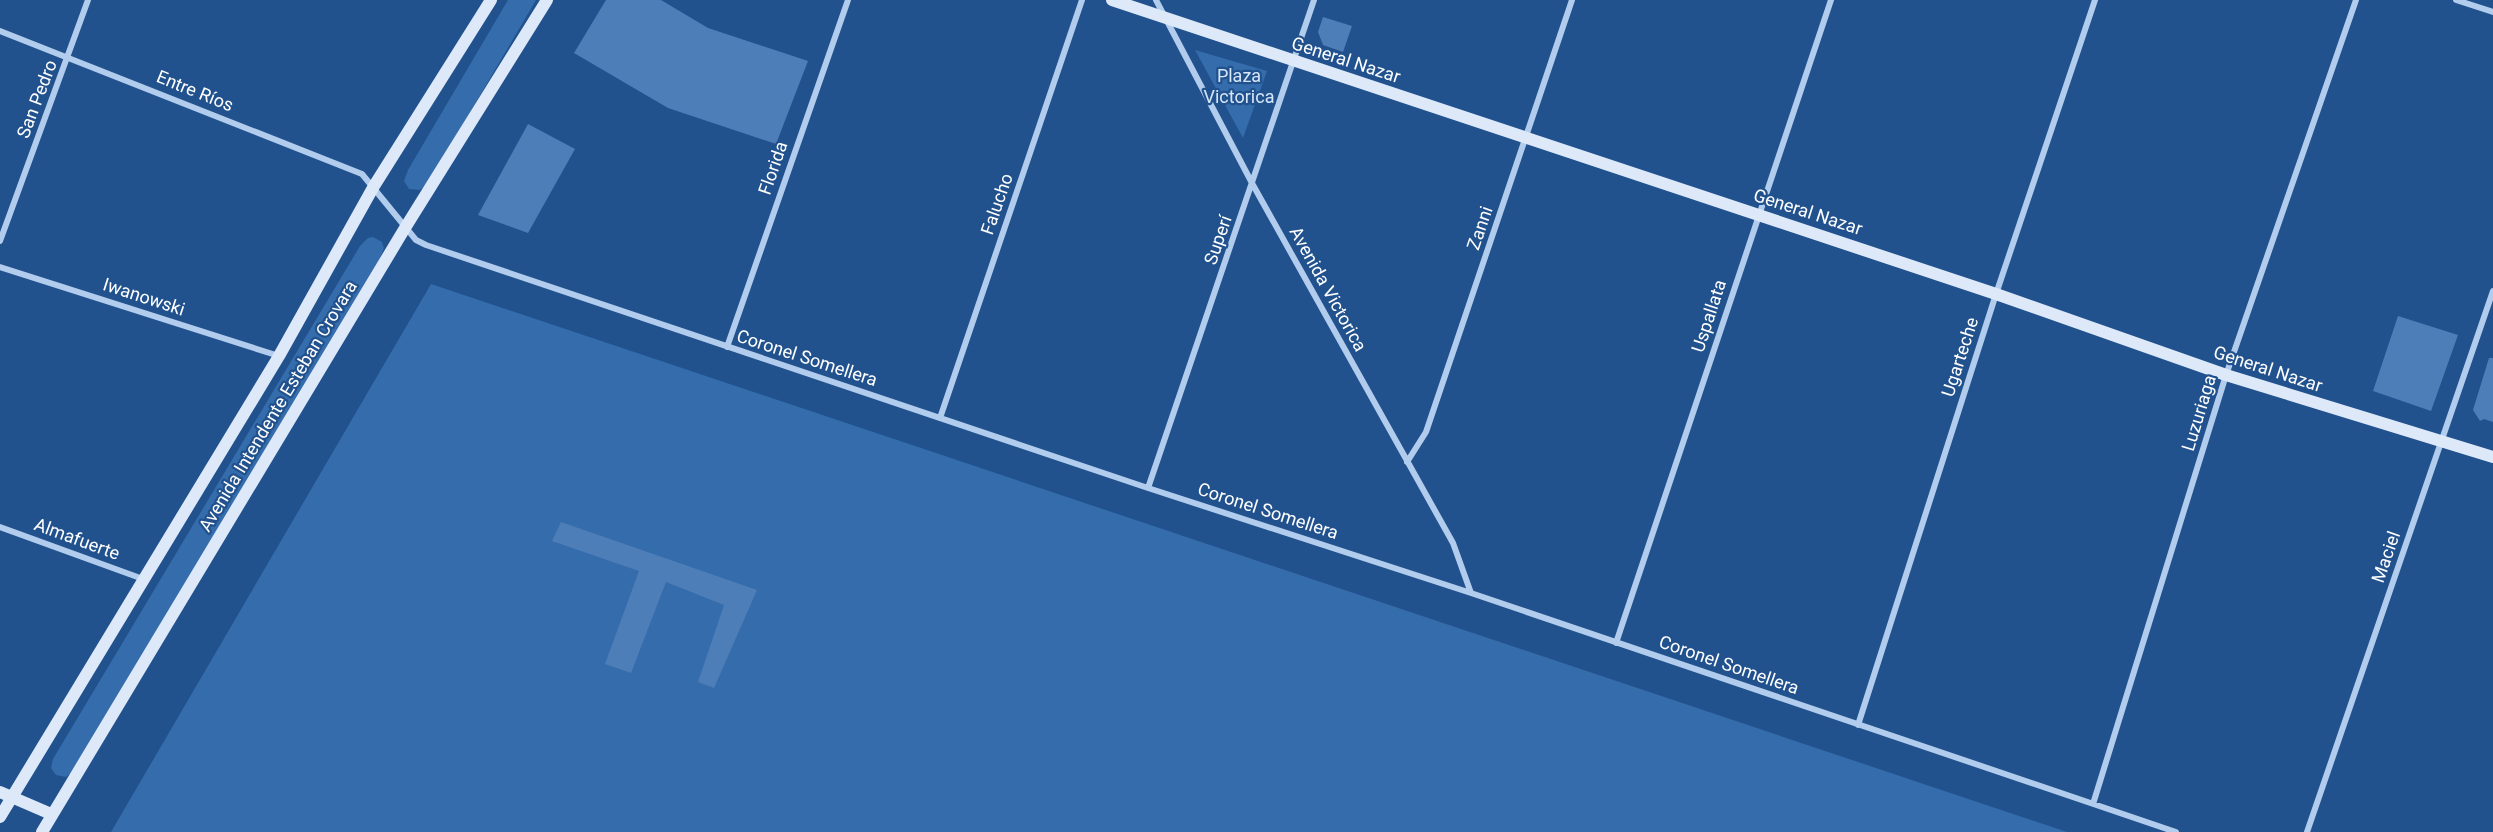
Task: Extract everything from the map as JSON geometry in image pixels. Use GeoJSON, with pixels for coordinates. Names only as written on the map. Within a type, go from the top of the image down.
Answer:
{"type":"FeatureCollection","features":[{"type":"Feature","properties":{"kind":"main road","name":"Avenida Intendente Esteban Crovara"},"geometry":{"type":"LineString","coordinates":[[0,817],[6,794],[143,579],[279,356],[374,186],[491,0]]}},
{"type":"Feature","properties":{"kind":"main road","name":"Avenida Intendente Esteban Crovara"},"geometry":{"type":"LineString","coordinates":[[42,832],[405,228],[547,0]]}},
{"type":"Feature","properties":{"kind":"main road","name":"General Nazar"},"geometry":{"type":"LineString","coordinates":[[1112,0],[1996,294],[2226,375],[2493,458]]}},
{"type":"Feature","properties":{"kind":"main road"},"geometry":{"type":"LineString","coordinates":[[6,794],[51,814]]}},
{"type":"Feature","properties":{"kind":"street","name":"San Pedro"},"geometry":{"type":"LineString","coordinates":[[0,241],[88,0]]}},
{"type":"Feature","properties":{"kind":"street","name":"Florida"},"geometry":{"type":"LineString","coordinates":[[727,347],[848,0]]}},
{"type":"Feature","properties":{"kind":"street","name":"Falucho"},"geometry":{"type":"LineString","coordinates":[[940,418],[1082,0]]}},
{"type":"Feature","properties":{"kind":"street","name":"Avenida Victorica"},"geometry":{"type":"LineString","coordinates":[[1156,0],[1253,185],[1453,543],[1472,592]]}},
{"type":"Feature","properties":{"kind":"street","name":"Superí"},"geometry":{"type":"LineString","coordinates":[[1148,488],[1253,185],[1314,0]]}},
{"type":"Feature","properties":{"kind":"street","name":"Zanni"},"geometry":{"type":"LineString","coordinates":[[1407,462],[1426,432],[1572,0]]}},
{"type":"Feature","properties":{"kind":"street","name":"Uspallata"},"geometry":{"type":"LineString","coordinates":[[1616,643],[1831,0]]}},
{"type":"Feature","properties":{"kind":"street","name":"Ugarteche"},"geometry":{"type":"LineString","coordinates":[[1858,725],[1996,294],[2095,0]]}},
{"type":"Feature","properties":{"kind":"street","name":"Luzuriaga"},"geometry":{"type":"LineString","coordinates":[[2093,804],[2226,375],[2356,0]]}},
{"type":"Feature","properties":{"kind":"street"},"geometry":{"type":"LineString","coordinates":[[2456,0],[2493,12]]}},
{"type":"Feature","properties":{"kind":"street","name":"Entre Ríos"},"geometry":{"type":"LineString","coordinates":[[0,31],[362,174],[374,186]]}},
{"type":"Feature","properties":{"kind":"street","name":"Coronel Somellera"},"geometry":{"type":"LineString","coordinates":[[374,186],[405,228],[416,240],[426,245],[1148,488],[1472,592],[1616,643],[2176,832]]}},
{"type":"Feature","properties":{"kind":"street","name":"Iwanowski"},"geometry":{"type":"LineString","coordinates":[[0,267],[279,356]]}},
{"type":"Feature","properties":{"kind":"street","name":"Maciel"},"geometry":{"type":"LineString","coordinates":[[2307,832],[2493,291]]}},
{"type":"Feature","properties":{"kind":"street","name":"Almafuerte"},"geometry":{"type":"LineString","coordinates":[[0,527],[143,579]]}},
{"type":"Feature","properties":{"kind":"green space"},"geometry":{"type":"Polygon","coordinates":[[[508,0],[536,0],[429,182],[420,190],[409,189],[404,181],[408,170],[508,0]]]}},
{"type":"Feature","properties":{"kind":"green space","name":"Plaza Victorica"},"geometry":{"type":"Polygon","coordinates":[[[1195,50],[1267,71],[1243,138],[1195,50]]]}},
{"type":"Feature","properties":{"kind":"green space"},"geometry":{"type":"Polygon","coordinates":[[[373,237],[382,242],[384,248],[380,258],[73,771],[66,777],[56,775],[51,768],[53,759],[360,246],[368,238],[373,237]]]}},
{"type":"Feature","properties":{"kind":"green space"},"geometry":{"type":"Polygon","coordinates":[[[431,284],[2067,832],[111,832],[431,284]]]}},
{"type":"Feature","properties":{"kind":"building"},"geometry":{"type":"Polygon","coordinates":[[[606,0],[661,0],[708,28],[808,61],[776,144],[668,108],[574,53],[606,0]]]}},
{"type":"Feature","properties":{"kind":"building"},"geometry":{"type":"Polygon","coordinates":[[[1323,17],[1352,26],[1343,52],[1323,45],[1318,32],[1323,17]]]}},
{"type":"Feature","properties":{"kind":"building"},"geometry":{"type":"Polygon","coordinates":[[[528,124],[575,149],[528,233],[478,215],[528,124]]]}},
{"type":"Feature","properties":{"kind":"building"},"geometry":{"type":"Polygon","coordinates":[[[2398,316],[2458,335],[2431,411],[2373,391],[2398,316]]]}},
{"type":"Feature","properties":{"kind":"building"},"geometry":{"type":"Polygon","coordinates":[[[2489,358],[2493,358],[2493,422],[2484,419],[2480,421],[2473,410],[2489,358]]]}},
{"type":"Feature","properties":{"kind":"building"},"geometry":{"type":"Polygon","coordinates":[[[561,522],[757,590],[714,688],[698,682],[724,605],[666,582],[631,673],[605,664],[639,571],[552,541],[561,522]]]}}]}
